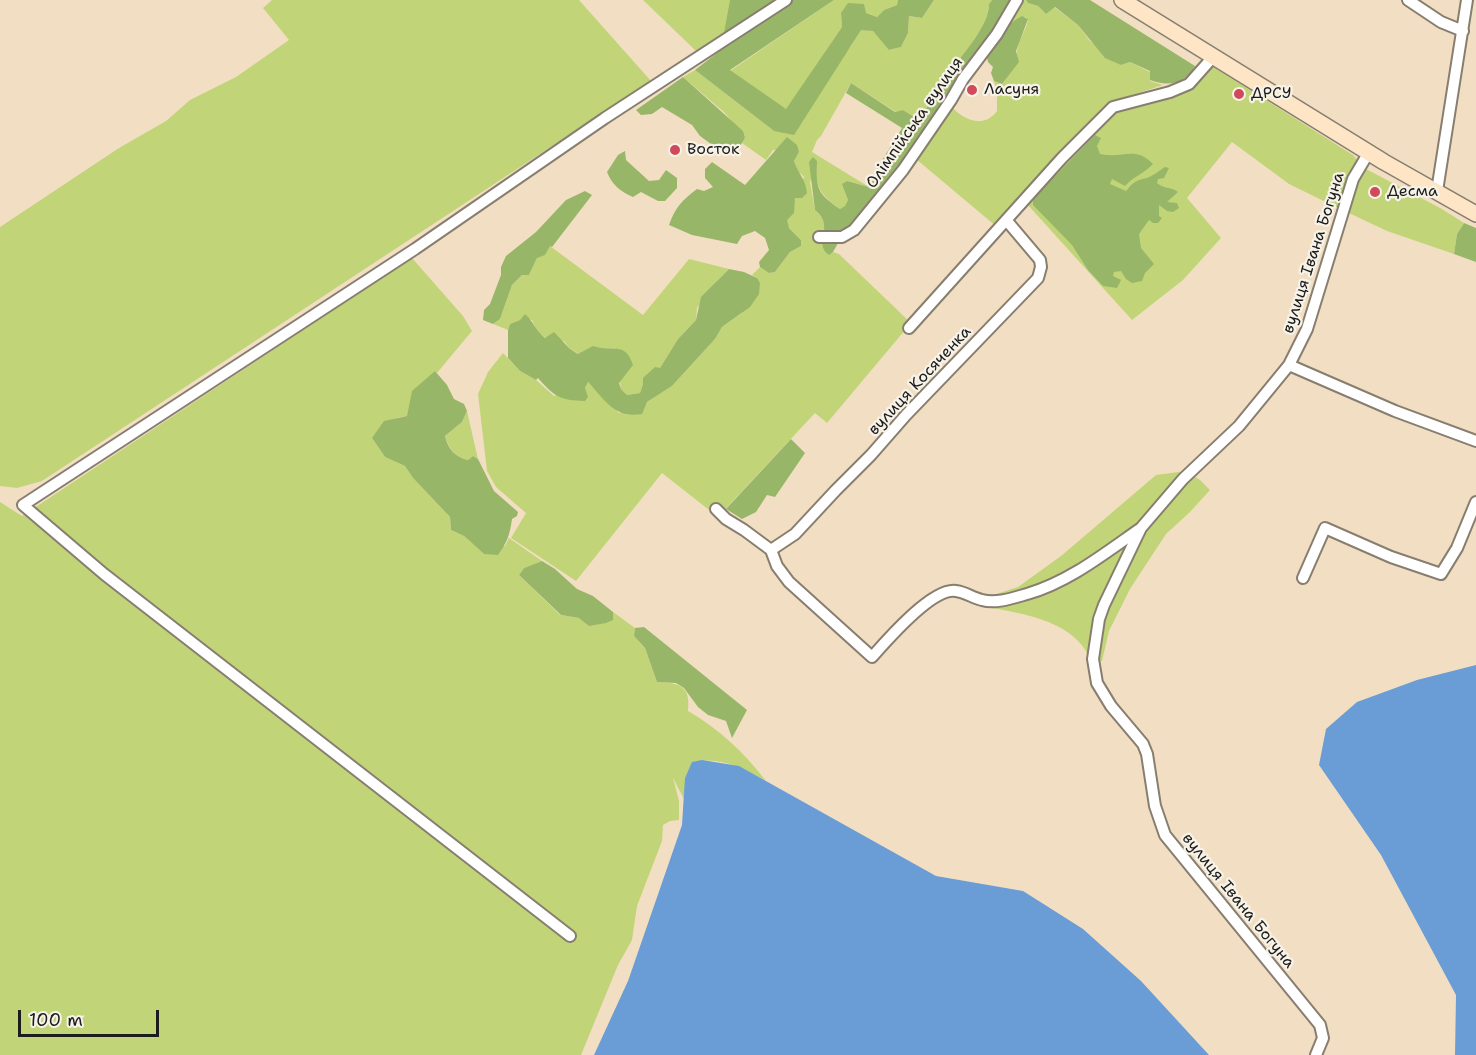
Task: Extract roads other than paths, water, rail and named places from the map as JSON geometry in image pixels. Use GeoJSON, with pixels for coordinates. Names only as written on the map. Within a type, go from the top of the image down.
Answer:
{"type":"FeatureCollection","features":[{"type":"Feature","properties":{"kind":"main road"},"geometry":{"type":"LineString","coordinates":[[1122,0],[1368,152],[1476,214]]}},
{"type":"Feature","properties":{"kind":"street"},"geometry":{"type":"LineString","coordinates":[[570,936],[104,574],[23,505],[415,249],[605,118],[786,0]]}},
{"type":"Feature","properties":{"kind":"street","name":"Олімпійська вулиця"},"geometry":{"type":"LineString","coordinates":[[819,237],[842,237],[854,230],[903,170],[963,79],[997,34],[1017,0]]}},
{"type":"Feature","properties":{"kind":"street"},"geometry":{"type":"LineString","coordinates":[[1408,0],[1441,22],[1463,31]]}},
{"type":"Feature","properties":{"kind":"street"},"geometry":{"type":"LineString","coordinates":[[1437,192],[1467,0]]}},
{"type":"Feature","properties":{"kind":"street"},"geometry":{"type":"LineString","coordinates":[[909,328],[1062,158],[1113,106],[1170,92],[1189,84],[1213,57]]}},
{"type":"Feature","properties":{"kind":"street","name":"вулиця Івана Богуна"},"geometry":{"type":"LineString","coordinates":[[716,509],[726,519],[771,550],[777,566],[789,582],[872,657],[921,607],[946,591],[956,591],[993,601],[1049,587],[1093,561],[1141,528],[1183,479],[1239,426],[1289,365],[1307,329],[1353,179],[1368,152]]}},
{"type":"Feature","properties":{"kind":"street","name":"вулиця Косяченка"},"geometry":{"type":"LineString","coordinates":[[771,550],[795,534],[1038,278],[1040,260],[1006,221]]}},
{"type":"Feature","properties":{"kind":"street"},"geometry":{"type":"LineString","coordinates":[[1289,365],[1395,411],[1476,441]]}},
{"type":"Feature","properties":{"kind":"street"},"geometry":{"type":"LineString","coordinates":[[1303,578],[1325,528],[1391,557],[1441,574],[1457,548],[1476,502]]}},
{"type":"Feature","properties":{"kind":"street","name":"вулиця Івана Богуна"},"geometry":{"type":"LineString","coordinates":[[1141,528],[1099,619],[1093,659],[1097,682],[1111,706],[1143,744],[1147,754],[1155,806],[1165,835],[1320,1025],[1323,1038],[1316,1055]]}},
{"type":"Feature","properties":{"kind":"water"},"geometry":{"type":"Polygon","coordinates":[[[1476,665],[1476,1055],[1455,1055],[1456,995],[1381,855],[1319,765],[1326,729],[1357,702],[1417,680],[1476,665]]]}},
{"type":"Feature","properties":{"kind":"water"},"geometry":{"type":"Polygon","coordinates":[[[702,760],[739,766],[936,876],[1023,891],[1083,929],[1141,981],[1209,1055],[594,1055],[628,981],[682,825],[685,778],[692,762],[702,760]]]}},
{"type":"Feature","properties":{"kind":"place","name":"Ласуня"},"geometry":{"type":"Point","coordinates":[972,90]}},
{"type":"Feature","properties":{"kind":"place","name":"ДРСУ"},"geometry":{"type":"Point","coordinates":[1239,94]}},
{"type":"Feature","properties":{"kind":"place","name":"Восток"},"geometry":{"type":"Point","coordinates":[675,150]}},
{"type":"Feature","properties":{"kind":"place","name":"Десма"},"geometry":{"type":"Point","coordinates":[1375,192]}}]}
